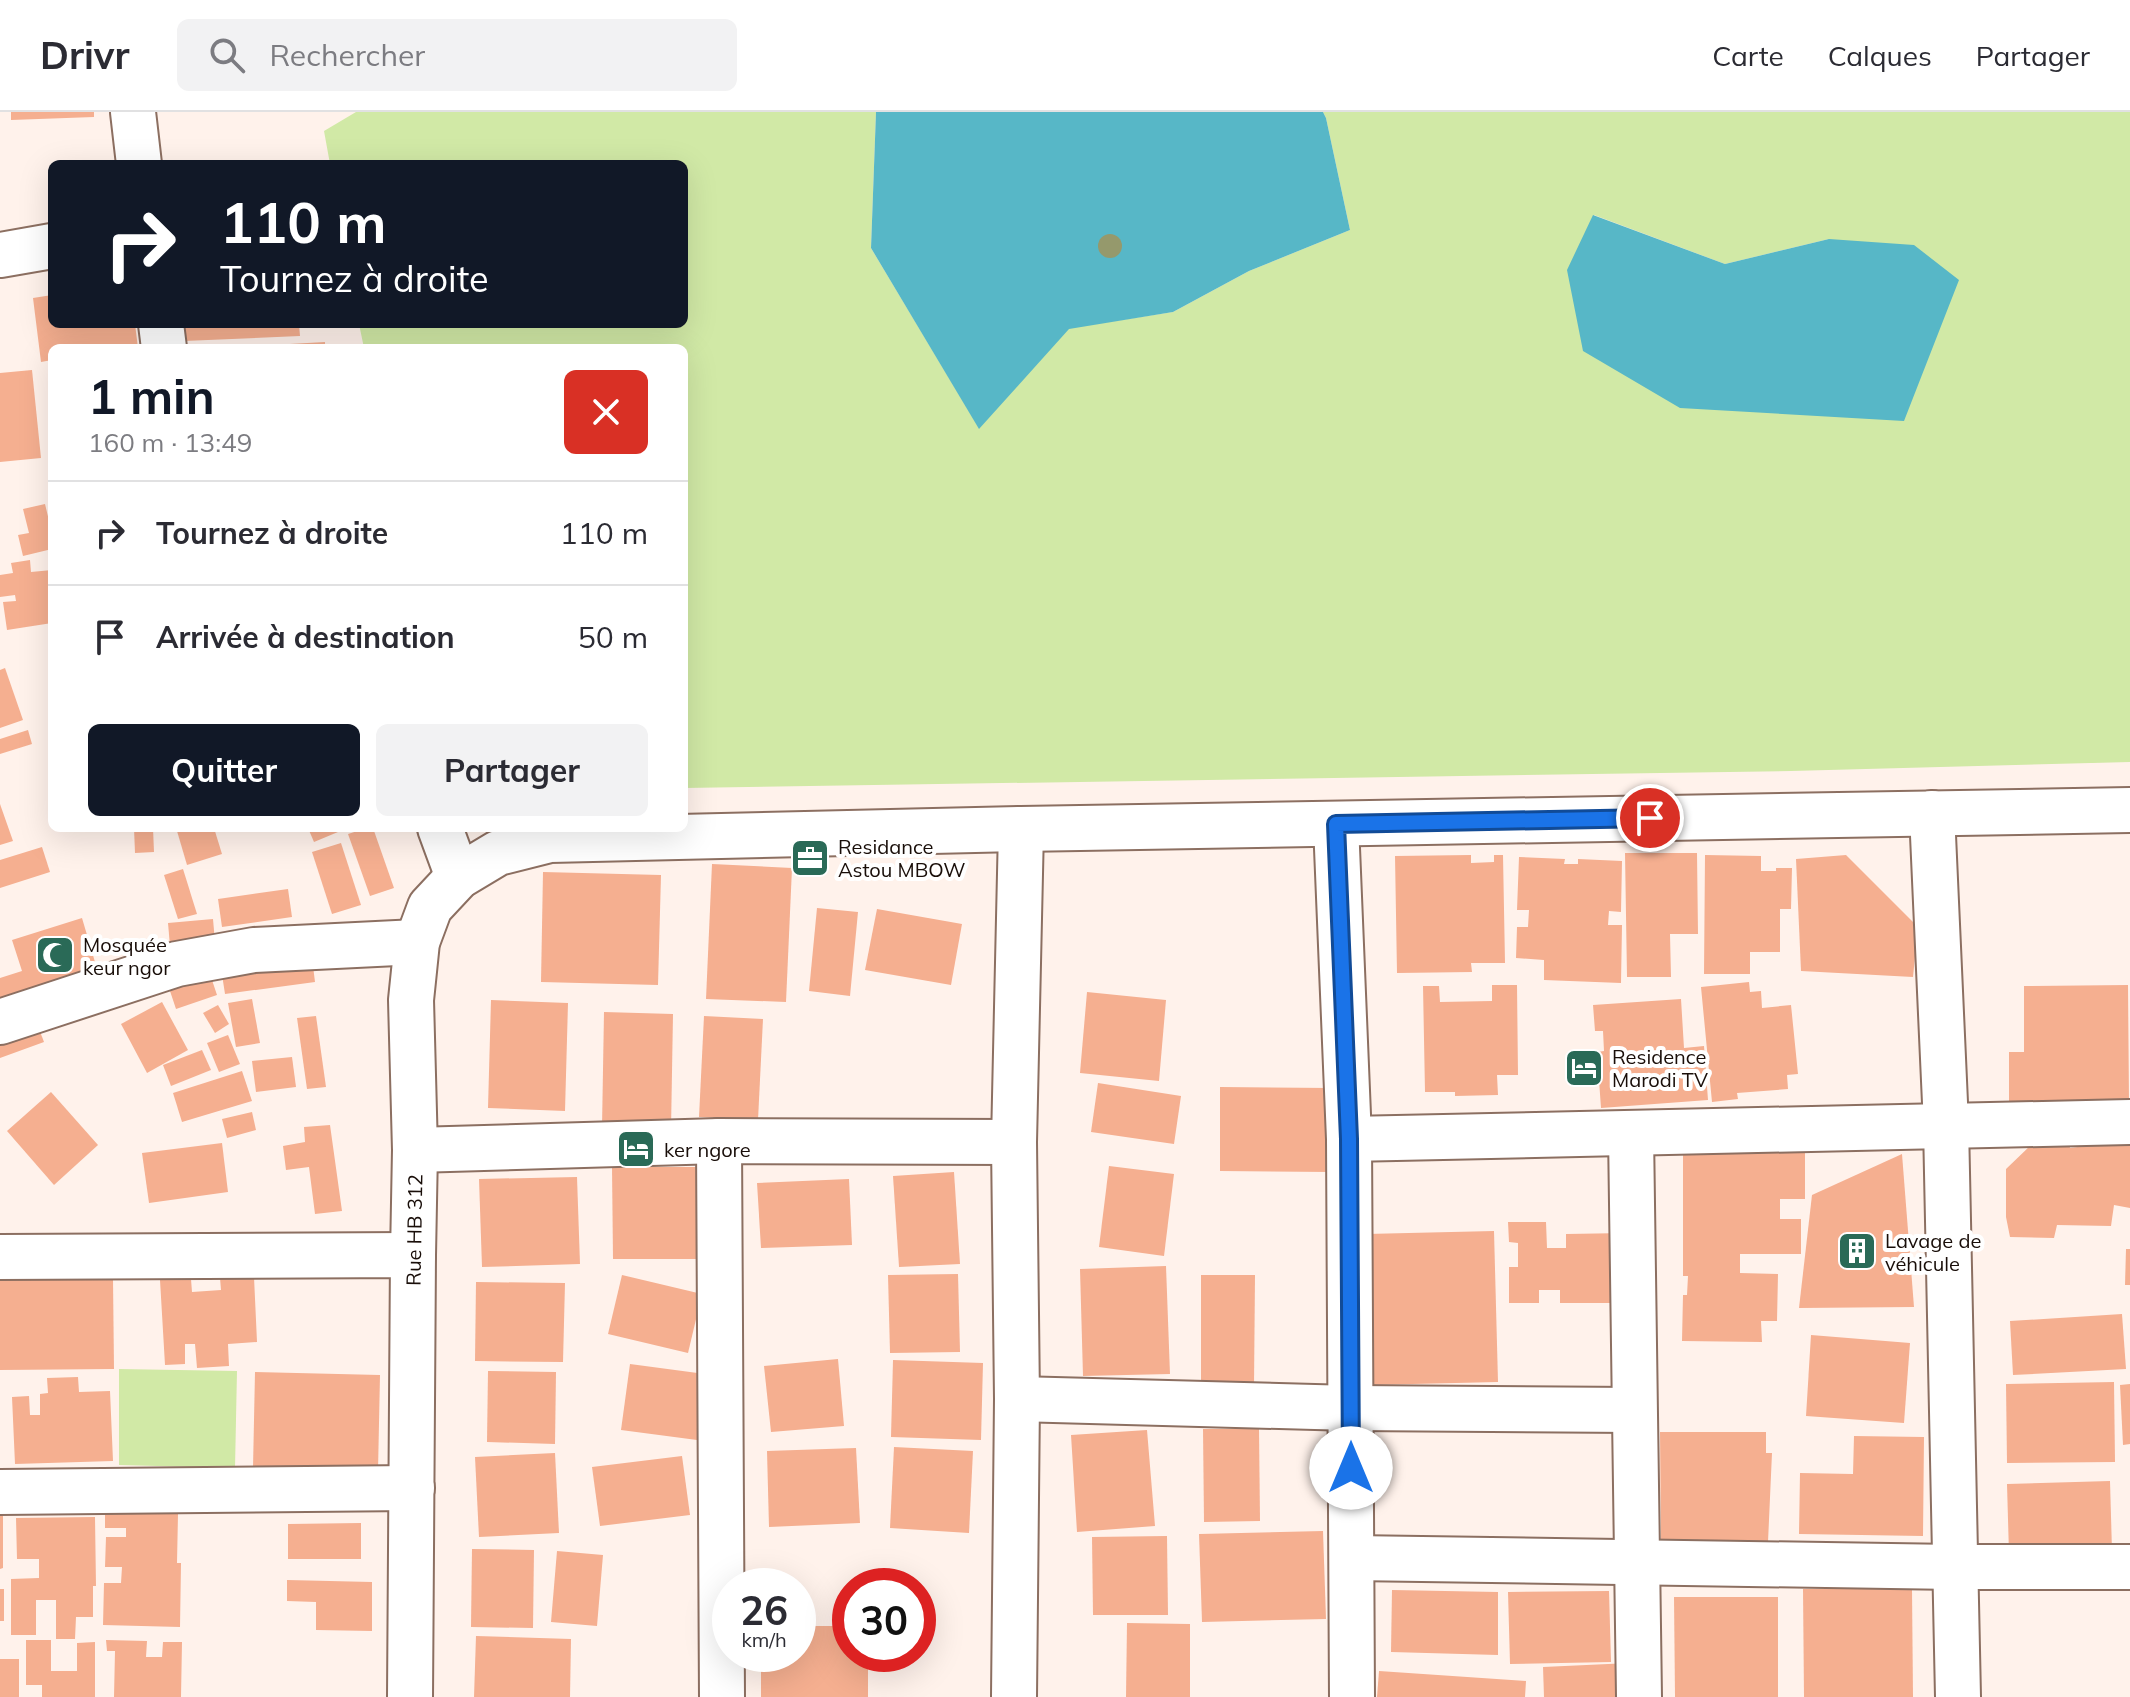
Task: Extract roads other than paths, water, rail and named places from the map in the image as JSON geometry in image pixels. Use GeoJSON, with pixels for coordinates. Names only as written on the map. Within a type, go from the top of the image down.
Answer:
{"type":"FeatureCollection","features":[{"type":"Feature","properties":{"kind":"street"},"geometry":{"type":"LineString","coordinates":[[133,112],[139,160]]}},
{"type":"Feature","properties":{"kind":"street"},"geometry":{"type":"LineString","coordinates":[[0,255],[48,247]]}},
{"type":"Feature","properties":{"kind":"street","name":"Rue HB 312"},"geometry":{"type":"LineString","coordinates":[[410,1697],[415,1150],[411,1000],[417,942],[430,907],[458,877],[498,853],[550,840],[2130,810]]}},
{"type":"Feature","properties":{"kind":"street"},"geometry":{"type":"LineString","coordinates":[[1932,813],[1946,1125],[1958,1697]]}},
{"type":"Feature","properties":{"kind":"street"},"geometry":{"type":"LineString","coordinates":[[1336,824],[1349,1139],[1352,1697]]}},
{"type":"Feature","properties":{"kind":"street"},"geometry":{"type":"LineString","coordinates":[[1014,1697],[1017,1399],[1014,1142],[1021,829]]}},
{"type":"Feature","properties":{"kind":"street"},"geometry":{"type":"LineString","coordinates":[[441,832],[458,877]]}},
{"type":"Feature","properties":{"kind":"street"},"geometry":{"type":"LineString","coordinates":[[0,1022],[177,964],[254,950],[417,942]]}},
{"type":"Feature","properties":{"kind":"street"},"geometry":{"type":"LineString","coordinates":[[1349,1139],[2130,1122]]}},
{"type":"Feature","properties":{"kind":"street"},"geometry":{"type":"LineString","coordinates":[[1631,1133],[1639,1697]]}},
{"type":"Feature","properties":{"kind":"street"},"geometry":{"type":"LineString","coordinates":[[415,1150],[719,1141],[1014,1142]]}},
{"type":"Feature","properties":{"kind":"street"},"geometry":{"type":"LineString","coordinates":[[719,1141],[722,1697]]}},
{"type":"Feature","properties":{"kind":"street"},"geometry":{"type":"LineString","coordinates":[[0,1257],[413,1255]]}},
{"type":"Feature","properties":{"kind":"street"},"geometry":{"type":"LineString","coordinates":[[1017,1399],[1351,1408],[1634,1410]]}},
{"type":"Feature","properties":{"kind":"street"},"geometry":{"type":"LineString","coordinates":[[0,1492],[412,1488]]}},
{"type":"Feature","properties":{"kind":"street"},"geometry":{"type":"LineString","coordinates":[[1352,1558],[2130,1567]]}},
{"type":"Feature","properties":{"kind":"water"},"geometry":{"type":"Polygon","coordinates":[[[876,112],[1323,112],[1350,230],[1249,271],[1173,312],[1069,329],[979,429],[871,248],[876,112]]]}},
{"type":"Feature","properties":{"kind":"water"},"geometry":{"type":"Polygon","coordinates":[[[1593,215],[1725,264],[1829,239],[1914,245],[1959,280],[1904,421],[1680,408],[1583,351],[1567,270],[1593,215]]]}},
{"type":"Feature","properties":{"kind":"place","name":"Residance Astou MBOW"},"geometry":{"type":"Point","coordinates":[810,858]}},
{"type":"Feature","properties":{"kind":"place","name":"Mosquée keur ngor"},"geometry":{"type":"Point","coordinates":[55,955]}},
{"type":"Feature","properties":{"kind":"place","name":"Residence Marodi TV"},"geometry":{"type":"Point","coordinates":[1584,1068]}},
{"type":"Feature","properties":{"kind":"place","name":"ker ngore"},"geometry":{"type":"Point","coordinates":[636,1149]}},
{"type":"Feature","properties":{"kind":"place","name":"Lavage de véhicule"},"geometry":{"type":"Point","coordinates":[1857,1251]}}]}
